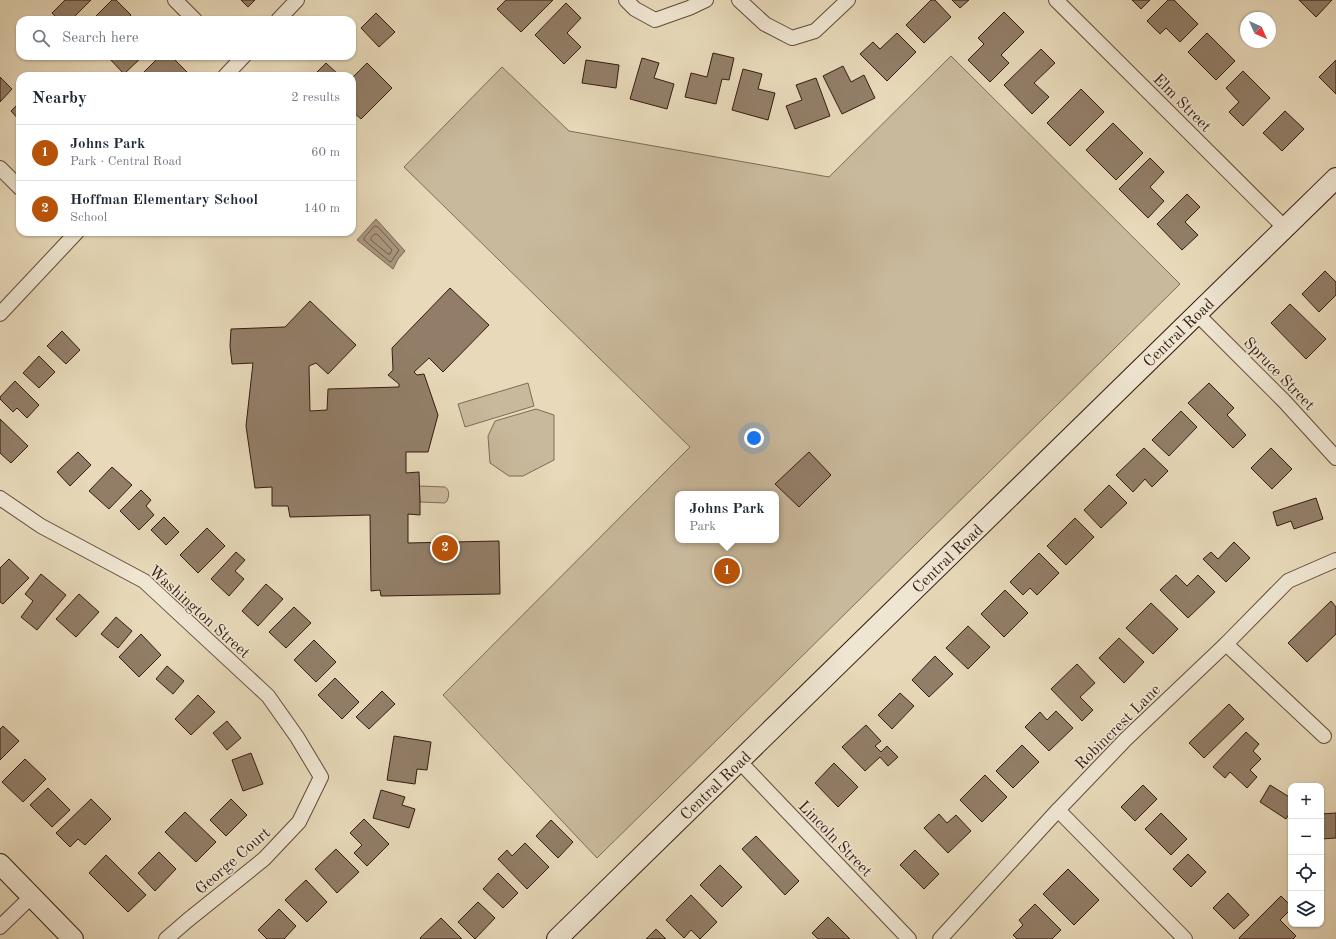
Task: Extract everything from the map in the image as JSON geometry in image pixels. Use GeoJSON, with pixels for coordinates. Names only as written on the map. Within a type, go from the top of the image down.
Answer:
{"type":"FeatureCollection","features":[{"type":"Feature","properties":{"kind":"main road","name":"Central Road"},"geometry":{"type":"LineString","coordinates":[[557,939],[1336,178]]}},
{"type":"Feature","properties":{"kind":"main road"},"geometry":{"type":"LineString","coordinates":[[0,864],[73,939]]}},
{"type":"Feature","properties":{"kind":"street"},"geometry":{"type":"LineString","coordinates":[[175,0],[191,16]]}},
{"type":"Feature","properties":{"kind":"street"},"geometry":{"type":"LineString","coordinates":[[282,16],[297,0]]}},
{"type":"Feature","properties":{"kind":"street"},"geometry":{"type":"LineString","coordinates":[[626,0],[635,9],[655,20],[690,8],[706,0]]}},
{"type":"Feature","properties":{"kind":"street"},"geometry":{"type":"LineString","coordinates":[[739,0],[765,24],[792,38],[814,31],[848,0]]}},
{"type":"Feature","properties":{"kind":"street","name":"Elm Street"},"geometry":{"type":"LineString","coordinates":[[1056,0],[1285,228]]}},
{"type":"Feature","properties":{"kind":"street"},"geometry":{"type":"LineString","coordinates":[[228,72],[237,60]]}},
{"type":"Feature","properties":{"kind":"street"},"geometry":{"type":"LineString","coordinates":[[0,168],[16,184]]}},
{"type":"Feature","properties":{"kind":"street"},"geometry":{"type":"LineString","coordinates":[[0,314],[69,236]]}},
{"type":"Feature","properties":{"kind":"street","name":"Spruce Street"},"geometry":{"type":"LineString","coordinates":[[1197,314],[1285,402],[1336,458]]}},
{"type":"Feature","properties":{"kind":"street","name":"Washington Street"},"geometry":{"type":"LineString","coordinates":[[0,498],[40,526],[144,581],[268,696],[297,737],[321,776]]}},
{"type":"Feature","properties":{"kind":"street","name":"Robincrest Lane"},"geometry":{"type":"LineString","coordinates":[[940,939],[1058,810],[1126,739],[1226,644],[1288,581],[1336,560]]}},
{"type":"Feature","properties":{"kind":"street"},"geometry":{"type":"LineString","coordinates":[[1226,644],[1324,736]]}},
{"type":"Feature","properties":{"kind":"street","name":"Lincoln Street"},"geometry":{"type":"LineString","coordinates":[[739,761],[909,939]]}},
{"type":"Feature","properties":{"kind":"street","name":"George Court"},"geometry":{"type":"LineString","coordinates":[[166,939],[264,859],[299,822],[321,776]]}},
{"type":"Feature","properties":{"kind":"street"},"geometry":{"type":"LineString","coordinates":[[1058,810],[1185,939]]}},
{"type":"Feature","properties":{"kind":"street"},"geometry":{"type":"LineString","coordinates":[[0,927],[32,896]]}},
{"type":"Feature","properties":{"kind":"shaded area"},"geometry":{"type":"Polygon","coordinates":[[[951,56],[1180,284],[597,858],[443,695],[690,447],[404,167],[502,67],[569,131],[829,177],[951,56]]]}},
{"type":"Feature","properties":{"kind":"shaded area"},"geometry":{"type":"Polygon","coordinates":[[[528,383],[534,406],[465,427],[458,404],[528,383]]]}},
{"type":"Feature","properties":{"kind":"shaded area"},"geometry":{"type":"Polygon","coordinates":[[[536,409],[554,415],[554,460],[523,476],[509,476],[490,463],[488,436],[495,421],[536,409]]]}},
{"type":"Feature","properties":{"kind":"shaded area"},"geometry":{"type":"Polygon","coordinates":[[[419,486],[445,487],[449,493],[447,501],[445,503],[420,502],[419,486]]]}},
{"type":"Feature","properties":{"kind":"water"},"geometry":{"type":"Polygon","coordinates":[[[376,219],[405,251],[398,259],[393,269],[357,240],[376,219]]]}},
{"type":"Feature","properties":{"kind":"building"},"geometry":{"type":"Polygon","coordinates":[[[65,0],[91,0],[75,16],[55,16],[52,13],[65,0]]]}},
{"type":"Feature","properties":{"kind":"building"},"geometry":{"type":"Polygon","coordinates":[[[112,0],[116,0],[131,15],[130,16],[96,16],[112,0]]]}},
{"type":"Feature","properties":{"kind":"building"},"geometry":{"type":"Polygon","coordinates":[[[241,0],[255,0],[248,7],[241,0]]]}},
{"type":"Feature","properties":{"kind":"building"},"geometry":{"type":"Polygon","coordinates":[[[506,0],[553,0],[521,32],[497,9],[506,0]]]}},
{"type":"Feature","properties":{"kind":"building"},"geometry":{"type":"Polygon","coordinates":[[[931,0],[935,0],[951,17],[924,43],[906,25],[931,0]]]}},
{"type":"Feature","properties":{"kind":"building"},"geometry":{"type":"Polygon","coordinates":[[[952,0],[969,0],[960,8],[952,0]]]}},
{"type":"Feature","properties":{"kind":"building"},"geometry":{"type":"Polygon","coordinates":[[[1132,0],[1150,0],[1141,9],[1132,0]]]}},
{"type":"Feature","properties":{"kind":"building"},"geometry":{"type":"Polygon","coordinates":[[[1168,0],[1174,0],[1198,24],[1180,42],[1166,28],[1160,34],[1147,21],[1168,0]]]}},
{"type":"Feature","properties":{"kind":"building"},"geometry":{"type":"Polygon","coordinates":[[[1299,0],[1332,0],[1316,17],[1299,0]]]}},
{"type":"Feature","properties":{"kind":"building"},"geometry":{"type":"Polygon","coordinates":[[[566,3],[581,18],[567,33],[581,47],[564,64],[535,35],[566,3]]]}},
{"type":"Feature","properties":{"kind":"building"},"geometry":{"type":"Polygon","coordinates":[[[1004,12],[1024,32],[1001,55],[1009,63],[990,82],[968,60],[984,44],[978,38],[1004,12]]]}},
{"type":"Feature","properties":{"kind":"building"},"geometry":{"type":"Polygon","coordinates":[[[376,13],[395,32],[379,47],[361,28],[376,13]]]}},
{"type":"Feature","properties":{"kind":"building"},"geometry":{"type":"Polygon","coordinates":[[[897,33],[916,52],[887,81],[860,54],[873,42],[880,49],[897,33]]]}},
{"type":"Feature","properties":{"kind":"building"},"geometry":{"type":"Polygon","coordinates":[[[1207,33],[1235,61],[1216,80],[1188,52],[1207,33]]]}},
{"type":"Feature","properties":{"kind":"building"},"geometry":{"type":"Polygon","coordinates":[[[1041,49],[1055,63],[1034,83],[1049,97],[1032,114],[1004,85],[1041,49]]]}},
{"type":"Feature","properties":{"kind":"building"},"geometry":{"type":"Polygon","coordinates":[[[713,53],[734,58],[729,80],[722,79],[716,104],[685,97],[691,73],[707,77],[713,53]]]}},
{"type":"Feature","properties":{"kind":"building"},"geometry":{"type":"Polygon","coordinates":[[[642,58],[659,63],[654,78],[674,84],[667,109],[630,99],[642,58]]]}},
{"type":"Feature","properties":{"kind":"building"},"geometry":{"type":"Polygon","coordinates":[[[111,60],[139,60],[126,72],[122,72],[111,60]]]}},
{"type":"Feature","properties":{"kind":"building"},"geometry":{"type":"Polygon","coordinates":[[[156,60],[175,60],[187,72],[144,72],[156,60]]]}},
{"type":"Feature","properties":{"kind":"building"},"geometry":{"type":"Polygon","coordinates":[[[586,60],[619,65],[616,88],[582,83],[586,60]]]}},
{"type":"Feature","properties":{"kind":"building"},"geometry":{"type":"Polygon","coordinates":[[[1336,60],[1336,94],[1319,77],[1336,60]]]}},
{"type":"Feature","properties":{"kind":"building"},"geometry":{"type":"Polygon","coordinates":[[[326,63],[336,72],[317,72],[326,63]]]}},
{"type":"Feature","properties":{"kind":"building"},"geometry":{"type":"Polygon","coordinates":[[[367,63],[392,88],[361,119],[356,115],[356,74],[367,63]]]}},
{"type":"Feature","properties":{"kind":"building"},"geometry":{"type":"Polygon","coordinates":[[[843,66],[851,82],[864,75],[875,98],[842,114],[823,76],[843,66]]]}},
{"type":"Feature","properties":{"kind":"building"},"geometry":{"type":"Polygon","coordinates":[[[743,69],[762,74],[758,89],[775,93],[768,120],[732,110],[743,69]]]}},
{"type":"Feature","properties":{"kind":"building"},"geometry":{"type":"Polygon","coordinates":[[[1243,71],[1270,98],[1243,126],[1229,112],[1239,102],[1226,88],[1243,71]]]}},
{"type":"Feature","properties":{"kind":"building"},"geometry":{"type":"Polygon","coordinates":[[[0,77],[12,89],[0,102],[0,77]]]}},
{"type":"Feature","properties":{"kind":"building"},"geometry":{"type":"Polygon","coordinates":[[[816,78],[830,116],[795,129],[786,106],[802,100],[796,85],[816,78]]]}},
{"type":"Feature","properties":{"kind":"building"},"geometry":{"type":"Polygon","coordinates":[[[1081,89],[1104,112],[1070,146],[1047,123],[1081,89]]]}},
{"type":"Feature","properties":{"kind":"building"},"geometry":{"type":"Polygon","coordinates":[[[16,106],[16,117],[11,111],[16,106]]]}},
{"type":"Feature","properties":{"kind":"building"},"geometry":{"type":"Polygon","coordinates":[[[1285,111],[1304,129],[1282,151],[1263,133],[1285,111]]]}},
{"type":"Feature","properties":{"kind":"building"},"geometry":{"type":"Polygon","coordinates":[[[1113,123],[1143,153],[1116,180],[1086,150],[1113,123]]]}},
{"type":"Feature","properties":{"kind":"building"},"geometry":{"type":"Polygon","coordinates":[[[1150,158],[1164,172],[1150,187],[1164,201],[1148,218],[1119,189],[1150,158]]]}},
{"type":"Feature","properties":{"kind":"building"},"geometry":{"type":"Polygon","coordinates":[[[1187,194],[1200,207],[1185,222],[1198,235],[1182,250],[1157,224],[1187,194]]]}},
{"type":"Feature","properties":{"kind":"building"},"geometry":{"type":"Polygon","coordinates":[[[1325,271],[1336,282],[1336,295],[1319,312],[1302,294],[1325,271]]]}},
{"type":"Feature","properties":{"kind":"building"},"geometry":{"type":"Polygon","coordinates":[[[450,288],[489,325],[443,372],[429,358],[414,372],[417,375],[424,374],[438,415],[428,452],[406,452],[406,473],[419,472],[420,502],[420,515],[408,514],[408,543],[499,541],[500,594],[381,596],[380,590],[371,591],[370,515],[290,517],[288,506],[272,506],[272,487],[255,488],[246,426],[253,363],[232,364],[230,346],[231,329],[285,327],[310,301],[356,345],[328,374],[316,363],[309,366],[310,411],[327,410],[328,389],[399,387],[399,384],[388,375],[393,370],[392,348],[450,288]]]}},
{"type":"Feature","properties":{"kind":"building"},"geometry":{"type":"Polygon","coordinates":[[[1290,304],[1326,339],[1306,359],[1271,323],[1290,304]]]}},
{"type":"Feature","properties":{"kind":"building"},"geometry":{"type":"Polygon","coordinates":[[[62,331],[80,350],[66,364],[47,346],[62,331]]]}},
{"type":"Feature","properties":{"kind":"building"},"geometry":{"type":"Polygon","coordinates":[[[39,356],[55,372],[39,388],[23,373],[39,356]]]}},
{"type":"Feature","properties":{"kind":"building"},"geometry":{"type":"Polygon","coordinates":[[[15,381],[39,405],[27,418],[17,408],[13,412],[0,399],[0,397],[15,381]]]}},
{"type":"Feature","properties":{"kind":"building"},"geometry":{"type":"Polygon","coordinates":[[[1209,383],[1234,408],[1227,415],[1246,435],[1233,448],[1188,403],[1209,383]]]}},
{"type":"Feature","properties":{"kind":"building"},"geometry":{"type":"Polygon","coordinates":[[[1181,411],[1197,427],[1169,456],[1152,440],[1181,411]]]}},
{"type":"Feature","properties":{"kind":"building"},"geometry":{"type":"Polygon","coordinates":[[[0,419],[28,446],[11,463],[0,453],[0,419]]]}},
{"type":"Feature","properties":{"kind":"building"},"geometry":{"type":"Polygon","coordinates":[[[1144,448],[1168,471],[1152,487],[1145,479],[1133,492],[1116,475],[1144,448]]]}},
{"type":"Feature","properties":{"kind":"building"},"geometry":{"type":"Polygon","coordinates":[[[1271,448],[1292,469],[1272,489],[1251,468],[1271,448]]]}},
{"type":"Feature","properties":{"kind":"building"},"geometry":{"type":"Polygon","coordinates":[[[78,452],[91,465],[70,486],[57,472],[78,452]]]}},
{"type":"Feature","properties":{"kind":"building"},"geometry":{"type":"Polygon","coordinates":[[[809,452],[831,475],[799,507],[775,484],[809,452]]]}},
{"type":"Feature","properties":{"kind":"building"},"geometry":{"type":"Polygon","coordinates":[[[112,467],[132,485],[109,509],[89,491],[112,467]]]}},
{"type":"Feature","properties":{"kind":"building"},"geometry":{"type":"Polygon","coordinates":[[[1109,485],[1127,503],[1101,528],[1084,510],[1109,485]]]}},
{"type":"Feature","properties":{"kind":"building"},"geometry":{"type":"Polygon","coordinates":[[[141,490],[151,500],[146,506],[154,515],[139,530],[120,511],[141,490]]]}},
{"type":"Feature","properties":{"kind":"building"},"geometry":{"type":"Polygon","coordinates":[[[1316,498],[1323,519],[1294,529],[1291,521],[1277,526],[1273,512],[1316,498]]]}},
{"type":"Feature","properties":{"kind":"building"},"geometry":{"type":"Polygon","coordinates":[[[164,517],[179,532],[166,545],[151,530],[164,517]]]}},
{"type":"Feature","properties":{"kind":"building"},"geometry":{"type":"Polygon","coordinates":[[[1075,518],[1094,537],[1066,565],[1047,546],[1075,518]]]}},
{"type":"Feature","properties":{"kind":"building"},"geometry":{"type":"Polygon","coordinates":[[[207,528],[225,546],[198,573],[180,555],[207,528]]]}},
{"type":"Feature","properties":{"kind":"building"},"geometry":{"type":"Polygon","coordinates":[[[1234,542],[1250,558],[1226,582],[1203,559],[1211,552],[1218,559],[1234,542]]]}},
{"type":"Feature","properties":{"kind":"building"},"geometry":{"type":"Polygon","coordinates":[[[236,552],[245,560],[235,571],[244,579],[229,596],[211,579],[236,552]]]}},
{"type":"Feature","properties":{"kind":"building"},"geometry":{"type":"Polygon","coordinates":[[[1039,553],[1059,573],[1037,595],[1030,588],[1023,595],[1010,582],[1039,553]]]}},
{"type":"Feature","properties":{"kind":"building"},"geometry":{"type":"Polygon","coordinates":[[[9,559],[29,578],[3,604],[0,602],[0,568],[9,559]]]}},
{"type":"Feature","properties":{"kind":"building"},"geometry":{"type":"Polygon","coordinates":[[[41,574],[66,595],[37,630],[21,617],[33,601],[25,594],[41,574]]]}},
{"type":"Feature","properties":{"kind":"building"},"geometry":{"type":"Polygon","coordinates":[[[1176,575],[1187,586],[1198,575],[1215,592],[1188,618],[1160,590],[1176,575]]]}},
{"type":"Feature","properties":{"kind":"building"},"geometry":{"type":"Polygon","coordinates":[[[266,584],[283,599],[258,626],[242,611],[266,584]]]}},
{"type":"Feature","properties":{"kind":"building"},"geometry":{"type":"Polygon","coordinates":[[[1005,590],[1028,613],[1004,637],[981,614],[1005,590]]]}},
{"type":"Feature","properties":{"kind":"building"},"geometry":{"type":"Polygon","coordinates":[[[79,594],[99,612],[76,637],[56,619],[79,594]]]}},
{"type":"Feature","properties":{"kind":"building"},"geometry":{"type":"Polygon","coordinates":[[[1331,601],[1336,607],[1336,634],[1307,662],[1288,643],[1331,601]]]}},
{"type":"Feature","properties":{"kind":"building"},"geometry":{"type":"Polygon","coordinates":[[[1151,603],[1178,629],[1153,654],[1126,628],[1151,603]]]}},
{"type":"Feature","properties":{"kind":"building"},"geometry":{"type":"Polygon","coordinates":[[[294,607],[311,623],[286,648],[269,632],[294,607]]]}},
{"type":"Feature","properties":{"kind":"building"},"geometry":{"type":"Polygon","coordinates":[[[116,617],[132,631],[118,648],[101,634],[116,617]]]}},
{"type":"Feature","properties":{"kind":"building"},"geometry":{"type":"Polygon","coordinates":[[[968,626],[990,647],[968,669],[946,648],[968,626]]]}},
{"type":"Feature","properties":{"kind":"building"},"geometry":{"type":"Polygon","coordinates":[[[141,634],[161,655],[139,677],[119,657],[141,634]]]}},
{"type":"Feature","properties":{"kind":"building"},"geometry":{"type":"Polygon","coordinates":[[[1119,638],[1144,662],[1124,683],[1099,658],[1119,638]]]}},
{"type":"Feature","properties":{"kind":"building"},"geometry":{"type":"Polygon","coordinates":[[[314,640],[336,662],[316,682],[294,660],[314,640]]]}},
{"type":"Feature","properties":{"kind":"building"},"geometry":{"type":"Polygon","coordinates":[[[935,656],[953,674],[929,697],[912,680],[935,656]]]}},
{"type":"Feature","properties":{"kind":"building"},"geometry":{"type":"Polygon","coordinates":[[[1077,664],[1095,683],[1080,697],[1093,710],[1082,721],[1051,689],[1077,664]]]}},
{"type":"Feature","properties":{"kind":"building"},"geometry":{"type":"Polygon","coordinates":[[[167,666],[184,681],[173,694],[156,679],[167,666]]]}},
{"type":"Feature","properties":{"kind":"building"},"geometry":{"type":"Polygon","coordinates":[[[335,678],[359,702],[342,719],[318,695],[335,678]]]}},
{"type":"Feature","properties":{"kind":"building"},"geometry":{"type":"Polygon","coordinates":[[[382,691],[395,704],[369,729],[356,717],[382,691]]]}},
{"type":"Feature","properties":{"kind":"building"},"geometry":{"type":"Polygon","coordinates":[[[900,693],[914,706],[892,729],[878,715],[900,693]]]}},
{"type":"Feature","properties":{"kind":"building"},"geometry":{"type":"Polygon","coordinates":[[[198,695],[215,712],[191,735],[175,719],[198,695]]]}},
{"type":"Feature","properties":{"kind":"building"},"geometry":{"type":"Polygon","coordinates":[[[1229,704],[1244,719],[1204,758],[1189,743],[1229,704]]]}},
{"type":"Feature","properties":{"kind":"building"},"geometry":{"type":"Polygon","coordinates":[[[1056,711],[1073,728],[1049,751],[1025,727],[1040,712],[1047,720],[1056,711]]]}},
{"type":"Feature","properties":{"kind":"building"},"geometry":{"type":"Polygon","coordinates":[[[227,721],[241,738],[227,750],[213,733],[227,721]]]}},
{"type":"Feature","properties":{"kind":"building"},"geometry":{"type":"Polygon","coordinates":[[[866,725],[881,741],[875,746],[881,752],[887,746],[898,757],[888,766],[880,757],[865,771],[842,747],[866,725]]]}},
{"type":"Feature","properties":{"kind":"building"},"geometry":{"type":"Polygon","coordinates":[[[3,726],[19,741],[0,760],[0,729],[3,726]]]}},
{"type":"Feature","properties":{"kind":"building"},"geometry":{"type":"Polygon","coordinates":[[[1246,732],[1259,744],[1253,751],[1261,759],[1250,770],[1257,777],[1247,788],[1230,772],[1225,778],[1213,767],[1246,732]]]}},
{"type":"Feature","properties":{"kind":"building"},"geometry":{"type":"Polygon","coordinates":[[[394,736],[431,742],[427,770],[417,769],[415,784],[387,780],[394,736]]]}},
{"type":"Feature","properties":{"kind":"building"},"geometry":{"type":"Polygon","coordinates":[[[1022,745],[1039,762],[1013,788],[996,771],[1022,745]]]}},
{"type":"Feature","properties":{"kind":"building"},"geometry":{"type":"Polygon","coordinates":[[[251,753],[263,784],[243,791],[232,760],[251,753]]]}},
{"type":"Feature","properties":{"kind":"building"},"geometry":{"type":"Polygon","coordinates":[[[25,759],[46,779],[23,802],[2,782],[25,759]]]}},
{"type":"Feature","properties":{"kind":"building"},"geometry":{"type":"Polygon","coordinates":[[[834,763],[858,787],[838,807],[815,783],[834,763]]]}},
{"type":"Feature","properties":{"kind":"building"},"geometry":{"type":"Polygon","coordinates":[[[985,775],[1007,797],[982,822],[960,800],[985,775]]]}},
{"type":"Feature","properties":{"kind":"building"},"geometry":{"type":"Polygon","coordinates":[[[1143,785],[1157,799],[1135,821],[1121,807],[1143,785]]]}},
{"type":"Feature","properties":{"kind":"building"},"geometry":{"type":"Polygon","coordinates":[[[1270,785],[1288,796],[1288,816],[1286,819],[1260,802],[1270,785]]]}},
{"type":"Feature","properties":{"kind":"building"},"geometry":{"type":"Polygon","coordinates":[[[48,788],[70,810],[52,827],[30,805],[48,788]]]}},
{"type":"Feature","properties":{"kind":"building"},"geometry":{"type":"Polygon","coordinates":[[[381,790],[405,797],[402,805],[415,809],[409,828],[373,818],[381,790]]]}},
{"type":"Feature","properties":{"kind":"building"},"geometry":{"type":"Polygon","coordinates":[[[91,799],[111,819],[85,845],[78,839],[70,847],[56,833],[91,799]]]}},
{"type":"Feature","properties":{"kind":"building"},"geometry":{"type":"Polygon","coordinates":[[[231,799],[247,815],[226,836],[210,820],[231,799]]]}},
{"type":"Feature","properties":{"kind":"building"},"geometry":{"type":"Polygon","coordinates":[[[185,812],[216,842],[196,862],[165,832],[185,812]]]}},
{"type":"Feature","properties":{"kind":"building"},"geometry":{"type":"Polygon","coordinates":[[[1161,813],[1187,839],[1171,855],[1145,829],[1161,813]]]}},
{"type":"Feature","properties":{"kind":"building"},"geometry":{"type":"Polygon","coordinates":[[[1336,813],[1336,838],[1324,839],[1324,814],[1336,813]]]}},
{"type":"Feature","properties":{"kind":"building"},"geometry":{"type":"Polygon","coordinates":[[[939,814],[947,823],[956,815],[971,831],[948,853],[924,828],[939,814]]]}},
{"type":"Feature","properties":{"kind":"building"},"geometry":{"type":"Polygon","coordinates":[[[364,819],[389,844],[367,866],[354,853],[362,845],[350,833],[364,819]]]}},
{"type":"Feature","properties":{"kind":"building"},"geometry":{"type":"Polygon","coordinates":[[[551,820],[573,842],[558,858],[536,836],[551,820]]]}},
{"type":"Feature","properties":{"kind":"building"},"geometry":{"type":"Polygon","coordinates":[[[756,836],[799,881],[785,895],[742,849],[756,836]]]}},
{"type":"Feature","properties":{"kind":"building"},"geometry":{"type":"Polygon","coordinates":[[[525,843],[549,867],[527,889],[498,859],[507,850],[512,856],[525,843]]]}},
{"type":"Feature","properties":{"kind":"building"},"geometry":{"type":"Polygon","coordinates":[[[336,849],[359,872],[337,893],[315,869],[336,849]]]}},
{"type":"Feature","properties":{"kind":"building"},"geometry":{"type":"Polygon","coordinates":[[[915,850],[939,874],[924,889],[900,865],[915,850]]]}},
{"type":"Feature","properties":{"kind":"building"},"geometry":{"type":"Polygon","coordinates":[[[159,852],[176,869],[155,891],[138,873],[159,852]]]}},
{"type":"Feature","properties":{"kind":"building"},"geometry":{"type":"Polygon","coordinates":[[[1188,854],[1206,872],[1191,887],[1173,869],[1188,854]]]}},
{"type":"Feature","properties":{"kind":"building"},"geometry":{"type":"Polygon","coordinates":[[[106,855],[146,895],[128,912],[89,873],[106,855]]]}},
{"type":"Feature","properties":{"kind":"building"},"geometry":{"type":"Polygon","coordinates":[[[720,865],[742,887],[722,907],[700,885],[720,865]]]}},
{"type":"Feature","properties":{"kind":"building"},"geometry":{"type":"Polygon","coordinates":[[[1068,869],[1099,900],[1074,925],[1043,894],[1068,869]]]}},
{"type":"Feature","properties":{"kind":"building"},"geometry":{"type":"Polygon","coordinates":[[[498,873],[518,893],[503,908],[483,889],[498,873]]]}},
{"type":"Feature","properties":{"kind":"building"},"geometry":{"type":"Polygon","coordinates":[[[306,880],[327,902],[307,922],[285,900],[306,880]]]}},
{"type":"Feature","properties":{"kind":"building"},"geometry":{"type":"Polygon","coordinates":[[[1228,893],[1249,915],[1234,929],[1213,908],[1228,893]]]}},
{"type":"Feature","properties":{"kind":"building"},"geometry":{"type":"Polygon","coordinates":[[[691,895],[717,922],[700,939],[691,930],[684,938],[666,920],[691,895]]]}},
{"type":"Feature","properties":{"kind":"building"},"geometry":{"type":"Polygon","coordinates":[[[1281,896],[1288,903],[1288,912],[1280,920],[1296,936],[1293,939],[1239,938],[1281,896]]]}},
{"type":"Feature","properties":{"kind":"building"},"geometry":{"type":"Polygon","coordinates":[[[478,902],[495,918],[475,939],[458,922],[478,902]]]}},
{"type":"Feature","properties":{"kind":"building"},"geometry":{"type":"Polygon","coordinates":[[[1035,904],[1061,930],[1052,939],[1017,939],[1013,935],[1023,925],[1019,920],[1035,904]]]}},
{"type":"Feature","properties":{"kind":"building"},"geometry":{"type":"Polygon","coordinates":[[[279,909],[296,926],[284,939],[267,939],[258,930],[279,909]]]}},
{"type":"Feature","properties":{"kind":"building"},"geometry":{"type":"Polygon","coordinates":[[[828,917],[850,939],[818,939],[812,933],[828,917]]]}},
{"type":"Feature","properties":{"kind":"building"},"geometry":{"type":"Polygon","coordinates":[[[441,918],[462,939],[420,938],[441,918]]]}},
{"type":"Feature","properties":{"kind":"building"},"geometry":{"type":"Polygon","coordinates":[[[656,929],[666,939],[646,939],[656,929]]]}},
{"type":"Feature","properties":{"kind":"place","name":"Hoffman Elementary School"},"geometry":{"type":"Point","coordinates":[445,548]}},
{"type":"Feature","properties":{"kind":"place","name":"Johns Park"},"geometry":{"type":"Point","coordinates":[727,571]}}]}
